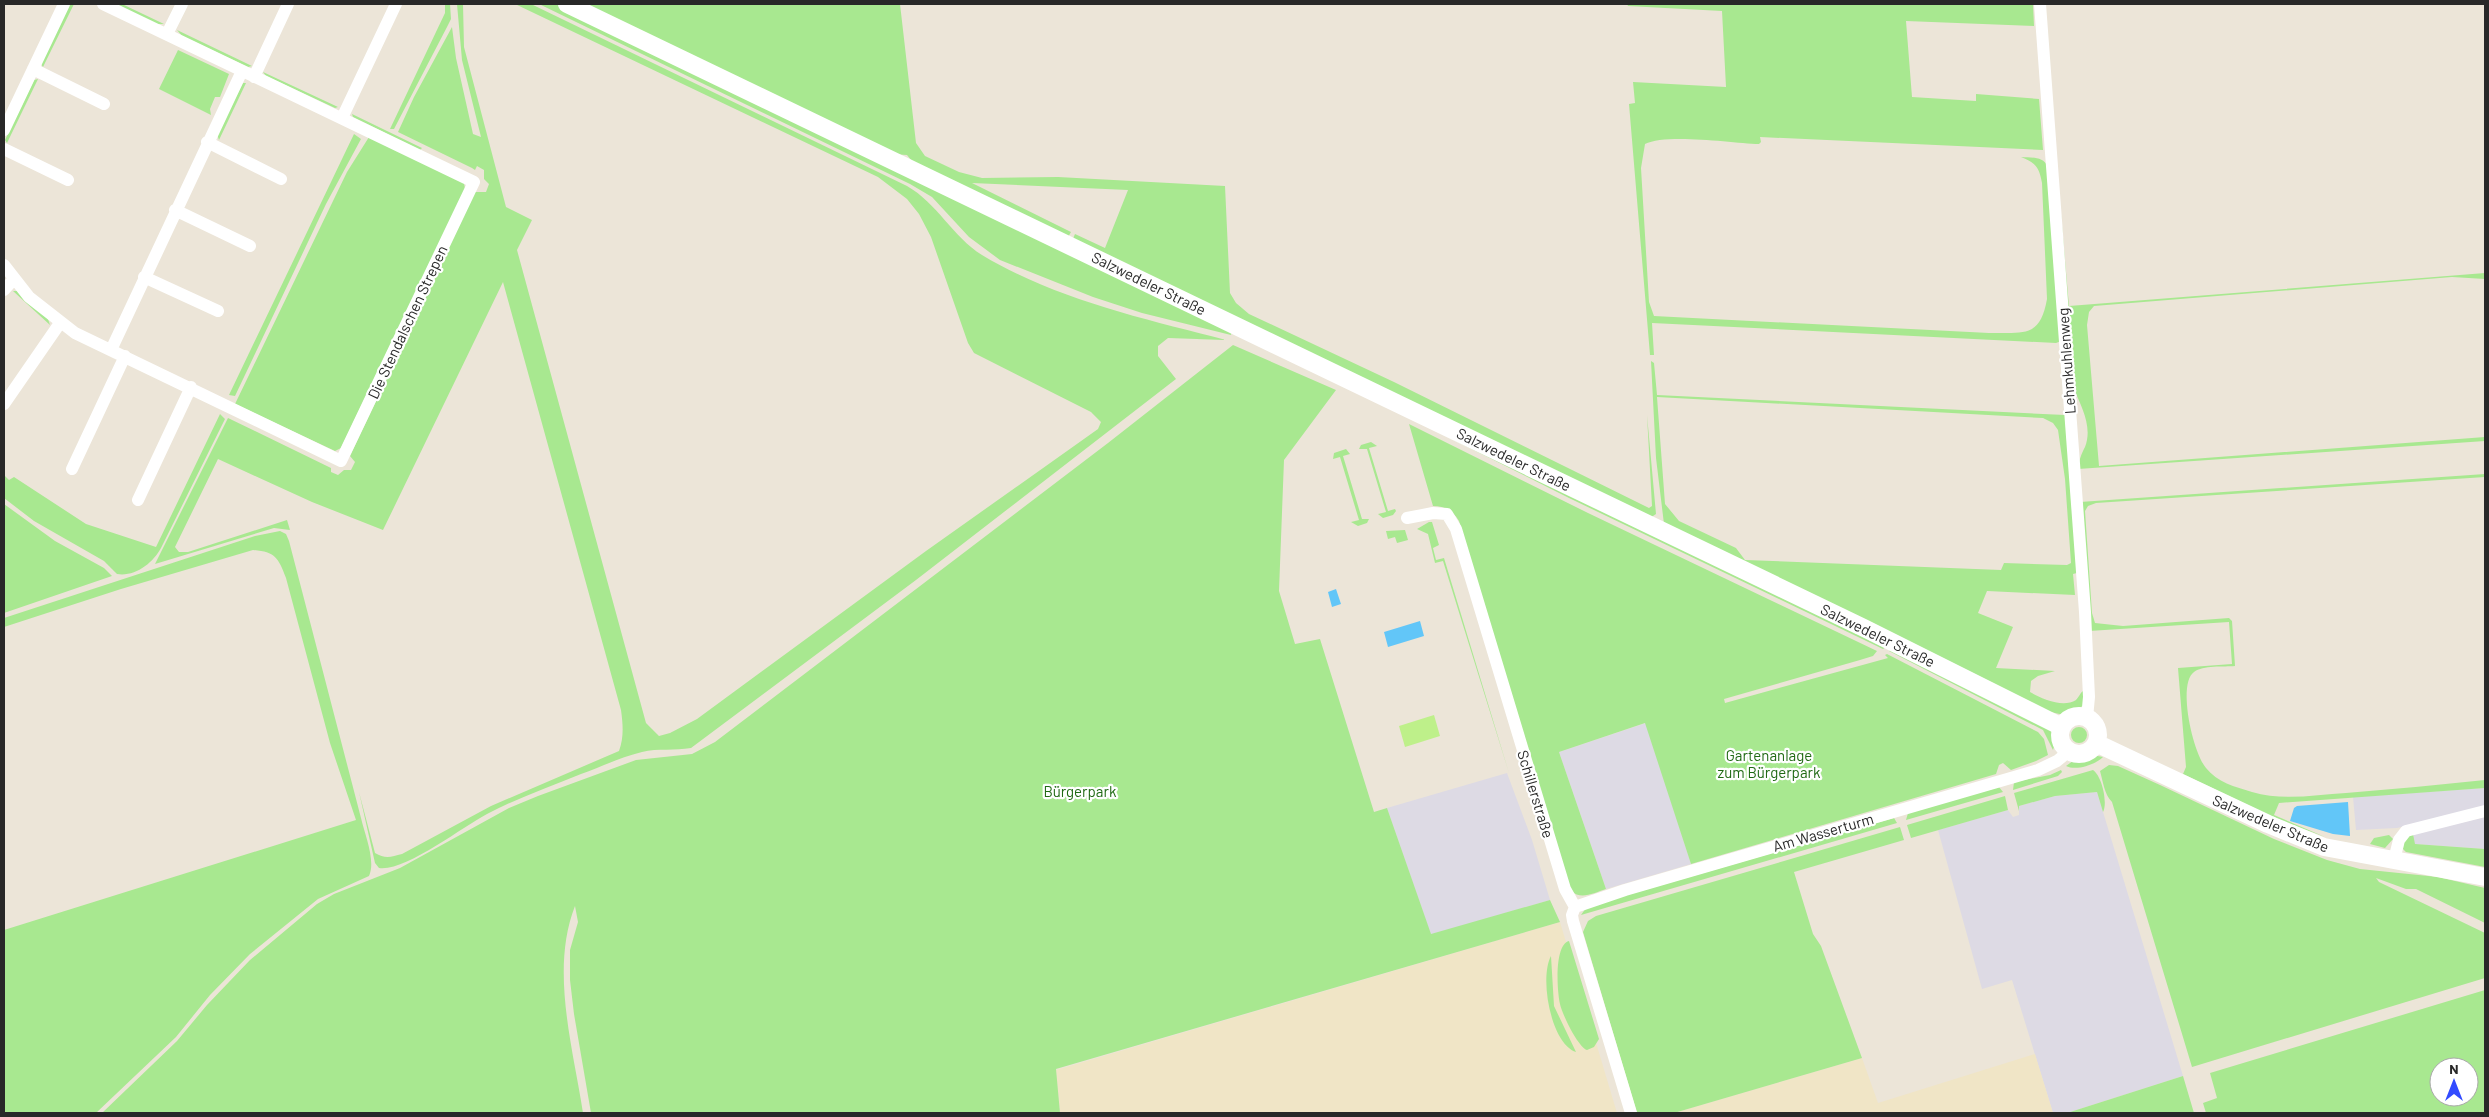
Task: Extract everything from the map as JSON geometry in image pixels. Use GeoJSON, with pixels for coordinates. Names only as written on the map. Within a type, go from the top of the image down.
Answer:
{"type":"FeatureCollection","features":[{"type":"Feature","properties":{"kind":"main road","name":"Salzwedeler Straße"},"geometry":{"type":"LineString","coordinates":[[567,4],[1864,628],[2062,727]]}},
{"type":"Feature","properties":{"kind":"main road"},"geometry":{"type":"LineString","coordinates":[[2072,717],[2087,718],[2096,726],[2098,735],[2096,743],[2090,750],[2082,754],[2069,751],[2061,740],[2062,727],[2072,717]]}},
{"type":"Feature","properties":{"kind":"main road","name":"Salzwedeler Straße"},"geometry":{"type":"LineString","coordinates":[[2096,743],[2295,836],[2342,852],[2454,870],[2485,877]]}},
{"type":"Feature","properties":{"kind":"street"},"geometry":{"type":"LineString","coordinates":[[4,130],[64,4]]}},
{"type":"Feature","properties":{"kind":"street"},"geometry":{"type":"LineString","coordinates":[[103,4],[342,118],[396,4]]}},
{"type":"Feature","properties":{"kind":"street"},"geometry":{"type":"LineString","coordinates":[[167,34],[182,4]]}},
{"type":"Feature","properties":{"kind":"street"},"geometry":{"type":"LineString","coordinates":[[254,76],[288,4]]}},
{"type":"Feature","properties":{"kind":"street","name":"Lehmkuhlenweg"},"geometry":{"type":"LineString","coordinates":[[2040,4],[2085,612],[2089,697],[2087,718]]}},
{"type":"Feature","properties":{"kind":"street"},"geometry":{"type":"LineString","coordinates":[[33,69],[104,104]]}},
{"type":"Feature","properties":{"kind":"street"},"geometry":{"type":"LineString","coordinates":[[111,350],[144,276],[242,71]]}},
{"type":"Feature","properties":{"kind":"street","name":"Die Stendalschen Strepen"},"geometry":{"type":"LineString","coordinates":[[191,387],[341,461],[474,182],[342,118]]}},
{"type":"Feature","properties":{"kind":"street"},"geometry":{"type":"LineString","coordinates":[[207,142],[281,178]]}},
{"type":"Feature","properties":{"kind":"street"},"geometry":{"type":"LineString","coordinates":[[4,149],[68,180]]}},
{"type":"Feature","properties":{"kind":"street"},"geometry":{"type":"LineString","coordinates":[[175,210],[250,246]]}},
{"type":"Feature","properties":{"kind":"street"},"geometry":{"type":"LineString","coordinates":[[4,265],[29,297],[60,323],[111,350],[191,387],[138,500]]}},
{"type":"Feature","properties":{"kind":"street"},"geometry":{"type":"LineString","coordinates":[[144,276],[218,311]]}},
{"type":"Feature","properties":{"kind":"street"},"geometry":{"type":"LineString","coordinates":[[4,290],[14,279]]}},
{"type":"Feature","properties":{"kind":"street"},"geometry":{"type":"LineString","coordinates":[[4,404],[60,323]]}},
{"type":"Feature","properties":{"kind":"street"},"geometry":{"type":"LineString","coordinates":[[72,470],[125,356]]}},
{"type":"Feature","properties":{"kind":"street","name":"Schillerstraße"},"geometry":{"type":"LineString","coordinates":[[1407,518],[1441,512],[1447,514],[1456,529],[1565,889],[1575,907],[1572,915],[1573,921],[1630,1113]]}},
{"type":"Feature","properties":{"kind":"street","name":"Am Wasserturm"},"geometry":{"type":"LineString","coordinates":[[1575,907],[1625,890],[2038,770],[2057,761],[2069,751]]}},
{"type":"Feature","properties":{"kind":"street"},"geometry":{"type":"LineString","coordinates":[[2394,860],[2399,840],[2406,831],[2485,811]]}},
{"type":"Feature","properties":{"kind":"shaded area"},"geometry":{"type":"Polygon","coordinates":[[[1646,723],[1691,864],[1606,889],[1559,752],[1646,723]]]}},
{"type":"Feature","properties":{"kind":"shaded area"},"geometry":{"type":"Polygon","coordinates":[[[1507,773],[1532,840],[1550,900],[1431,935],[1387,808],[1507,773]]]}},
{"type":"Feature","properties":{"kind":"shaded area"},"geometry":{"type":"Polygon","coordinates":[[[2485,788],[2485,806],[2397,828],[2356,830],[2353,797],[2485,788]]]}},
{"type":"Feature","properties":{"kind":"shaded area"},"geometry":{"type":"Polygon","coordinates":[[[2097,792],[2183,1076],[2067,1113],[2053,1113],[2012,980],[1982,989],[1938,830],[2008,810],[2013,817],[2019,815],[2019,806],[2055,796],[2097,792]]]}},
{"type":"Feature","properties":{"kind":"shaded area"},"geometry":{"type":"Polygon","coordinates":[[[2485,817],[2485,849],[2414,844],[2413,834],[2485,817]]]}},
{"type":"Feature","properties":{"kind":"shaded area"},"geometry":{"type":"Polygon","coordinates":[[[1560,922],[1617,1113],[1060,1113],[1056,1070],[1560,922]]]}},
{"type":"Feature","properties":{"kind":"shaded area"},"geometry":{"type":"Polygon","coordinates":[[[2035,1054],[2053,1113],[1674,1113],[1862,1058],[1878,1103],[2035,1054]]]}},
{"type":"Feature","properties":{"kind":"green space"},"geometry":{"type":"Polygon","coordinates":[[[70,4],[74,4],[43,67],[41,64],[70,4]]]}},
{"type":"Feature","properties":{"kind":"green space"},"geometry":{"type":"Polygon","coordinates":[[[114,4],[122,4],[164,24],[156,24],[114,4]]]}},
{"type":"Feature","properties":{"kind":"green space"},"geometry":{"type":"Polygon","coordinates":[[[445,4],[450,4],[451,19],[394,129],[390,129],[445,13],[445,4]]]}},
{"type":"Feature","properties":{"kind":"green space"},"geometry":{"type":"Polygon","coordinates":[[[457,4],[463,4],[464,47],[506,207],[532,220],[517,250],[646,723],[659,736],[670,733],[697,719],[926,551],[1098,429],[1101,422],[1091,412],[974,353],[968,343],[931,237],[919,214],[907,199],[878,177],[515,4],[531,4],[907,186],[927,201],[972,248],[1039,284],[1101,306],[1226,340],[1168,338],[1158,346],[1158,356],[1176,379],[916,580],[691,748],[648,751],[619,759],[498,808],[418,856],[390,867],[379,868],[375,863],[359,792],[375,853],[385,857],[395,856],[491,806],[619,751],[622,741],[621,710],[503,282],[383,530],[312,502],[218,459],[175,547],[179,552],[188,552],[287,520],[290,530],[274,528],[155,564],[228,418],[331,468],[331,472],[338,475],[344,470],[351,470],[355,462],[350,456],[475,192],[486,192],[489,184],[484,179],[484,170],[477,166],[475,170],[398,132],[414,97],[452,27],[456,58],[473,134],[481,137],[462,60],[457,4]]]}},
{"type":"Feature","properties":{"kind":"green space"},"geometry":{"type":"Polygon","coordinates":[[[539,4],[556,4],[1232,329],[1231,335],[1142,313],[1093,297],[1000,260],[969,237],[932,197],[910,184],[539,4]]]}},
{"type":"Feature","properties":{"kind":"green space"},"geometry":{"type":"Polygon","coordinates":[[[581,4],[900,4],[916,143],[925,156],[959,172],[982,178],[1058,177],[1225,186],[1230,293],[1236,303],[1249,314],[1394,382],[1649,508],[1652,506],[1647,415],[1656,514],[1650,518],[1072,241],[1075,234],[1105,248],[1128,190],[972,183],[1071,232],[1067,239],[915,165],[907,155],[891,154],[581,4]]]}},
{"type":"Feature","properties":{"kind":"green space"},"geometry":{"type":"Polygon","coordinates":[[[1627,4],[2033,4],[2034,26],[1906,21],[1912,97],[1976,101],[1976,94],[2039,99],[2043,150],[1760,137],[1761,142],[1759,144],[1668,139],[1645,144],[1641,168],[1649,302],[1654,316],[1989,333],[2028,331],[2040,321],[2047,299],[2042,183],[2036,166],[2021,157],[2033,158],[2040,159],[2048,167],[2061,341],[2056,343],[1652,323],[1654,355],[1650,355],[1629,104],[1635,103],[1633,82],[1726,87],[1722,11],[1628,6],[1627,4]]]}},
{"type":"Feature","properties":{"kind":"green space"},"geometry":{"type":"Polygon","coordinates":[[[177,30],[252,66],[248,67],[182,36],[177,30]]]}},
{"type":"Feature","properties":{"kind":"green space"},"geometry":{"type":"Polygon","coordinates":[[[178,50],[229,74],[220,97],[215,97],[210,109],[211,115],[159,89],[178,50]]]}},
{"type":"Feature","properties":{"kind":"green space"},"geometry":{"type":"Polygon","coordinates":[[[263,72],[338,107],[335,108],[266,76],[263,72]]]}},
{"type":"Feature","properties":{"kind":"green space"},"geometry":{"type":"Polygon","coordinates":[[[38,79],[7,143],[5,140],[34,80],[38,79]]]}},
{"type":"Feature","properties":{"kind":"green space"},"geometry":{"type":"Polygon","coordinates":[[[243,83],[246,83],[219,140],[217,134],[243,83]]]}},
{"type":"Feature","properties":{"kind":"green space"},"geometry":{"type":"Polygon","coordinates":[[[352,114],[422,148],[420,150],[353,117],[352,114]]]}},
{"type":"Feature","properties":{"kind":"green space"},"geometry":{"type":"Polygon","coordinates":[[[354,134],[361,139],[326,204],[235,396],[229,395],[354,134]]]}},
{"type":"Feature","properties":{"kind":"green space"},"geometry":{"type":"Polygon","coordinates":[[[369,137],[464,183],[465,189],[341,448],[335,451],[235,404],[347,172],[369,137]]]}},
{"type":"Feature","properties":{"kind":"green space"},"geometry":{"type":"Polygon","coordinates":[[[2055,146],[2069,306],[2485,273],[2485,279],[2452,277],[2094,306],[2089,312],[2087,325],[2099,466],[2485,437],[2485,441],[2078,469],[2088,432],[2083,410],[2074,389],[2055,146]]]}},
{"type":"Feature","properties":{"kind":"green space"},"geometry":{"type":"Polygon","coordinates":[[[13,291],[18,291],[48,319],[50,325],[13,291]]]}},
{"type":"Feature","properties":{"kind":"green space","name":"Bürgerpark"},"geometry":{"type":"Polygon","coordinates":[[[1233,345],[1336,390],[1284,460],[1279,591],[1295,644],[1320,639],[1374,812],[1387,808],[1431,934],[1550,900],[1560,922],[1056,1069],[1060,1113],[591,1113],[570,980],[570,950],[578,922],[575,906],[564,956],[564,982],[569,1035],[583,1113],[102,1113],[177,1041],[207,1005],[250,960],[317,904],[334,894],[400,868],[509,808],[538,796],[636,760],[692,754],[715,742],[1108,443],[1233,345]]]}},
{"type":"Feature","properties":{"kind":"green space"},"geometry":{"type":"Polygon","coordinates":[[[1651,361],[1654,363],[1657,395],[2065,415],[2077,573],[2073,574],[2075,595],[1987,591],[1978,613],[2013,627],[1996,668],[2055,671],[2038,676],[2031,681],[2030,692],[2046,700],[2065,703],[2076,700],[2083,691],[2083,706],[2064,715],[2046,711],[1664,524],[1656,458],[1651,361]],[[1657,397],[1665,504],[1679,521],[1736,548],[1745,560],[2001,570],[2004,563],[2067,565],[2071,563],[2065,479],[2058,430],[2053,423],[2043,418],[1657,397]]]}},
{"type":"Feature","properties":{"kind":"green space"},"geometry":{"type":"Polygon","coordinates":[[[220,414],[225,419],[158,554],[137,571],[117,574],[104,561],[34,521],[4,498],[4,475],[9,480],[14,477],[86,524],[156,547],[220,414]]]}},
{"type":"Feature","properties":{"kind":"green space"},"geometry":{"type":"Polygon","coordinates":[[[1402,414],[1886,647],[1883,649],[1569,498],[1402,414]]]}},
{"type":"Feature","properties":{"kind":"green space","name":"Gartenanlage zum Bürgerpark"},"geometry":{"type":"Polygon","coordinates":[[[1409,424],[1588,513],[1877,651],[1873,656],[1724,699],[1725,703],[1888,658],[1885,655],[1887,654],[2038,732],[2044,739],[2048,755],[2011,770],[2003,763],[1999,765],[1996,774],[1691,864],[1645,723],[1559,752],[1606,889],[1588,895],[1575,894],[1571,891],[1459,521],[1448,510],[1433,506],[1409,424]]]}},
{"type":"Feature","properties":{"kind":"green space"},"geometry":{"type":"Polygon","coordinates":[[[1371,442],[1377,446],[1369,448],[1388,511],[1395,509],[1396,511],[1393,515],[1383,518],[1378,514],[1386,512],[1367,449],[1359,449],[1361,445],[1371,442]]]}},
{"type":"Feature","properties":{"kind":"green space"},"geometry":{"type":"Polygon","coordinates":[[[1346,449],[1350,454],[1343,456],[1362,519],[1369,519],[1367,523],[1358,526],[1351,522],[1359,520],[1340,457],[1333,459],[1334,453],[1346,449]]]}},
{"type":"Feature","properties":{"kind":"green space"},"geometry":{"type":"Polygon","coordinates":[[[2485,474],[2485,477],[2096,503],[2088,506],[2085,511],[2092,613],[2095,623],[2123,626],[2229,618],[2232,621],[2235,666],[2208,667],[2194,672],[2189,679],[2187,690],[2189,719],[2196,748],[2206,768],[2215,777],[2233,786],[2252,792],[2287,797],[2485,780],[2485,788],[2279,803],[2274,815],[2325,837],[2277,819],[2183,774],[2186,767],[2178,668],[2232,664],[2229,622],[2089,631],[2080,502],[2485,474]]]}},
{"type":"Feature","properties":{"kind":"green space"},"geometry":{"type":"Polygon","coordinates":[[[4,504],[55,541],[104,568],[112,576],[4,613],[4,504]]]}},
{"type":"Feature","properties":{"kind":"green space"},"geometry":{"type":"Polygon","coordinates":[[[1432,522],[1439,545],[1433,548],[1436,560],[1444,558],[1509,773],[1443,561],[1435,563],[1428,534],[1417,529],[1432,522]]]}},
{"type":"Feature","properties":{"kind":"green space"},"geometry":{"type":"Polygon","coordinates":[[[1405,530],[1408,540],[1397,543],[1395,537],[1388,539],[1386,531],[1405,530]]]}},
{"type":"Feature","properties":{"kind":"green space"},"geometry":{"type":"Polygon","coordinates":[[[280,531],[286,534],[289,541],[367,840],[371,856],[369,876],[318,899],[250,954],[210,995],[176,1037],[96,1113],[4,1113],[4,930],[356,820],[330,743],[286,578],[278,560],[271,554],[253,550],[121,589],[4,627],[4,618],[255,536],[280,531]]]}},
{"type":"Feature","properties":{"kind":"green space"},"geometry":{"type":"Polygon","coordinates":[[[1890,650],[2050,729],[2056,740],[2053,750],[2043,730],[1890,650]]]}},
{"type":"Feature","properties":{"kind":"green space"},"geometry":{"type":"Polygon","coordinates":[[[1434,715],[1440,736],[1405,747],[1399,726],[1434,715]]]}},
{"type":"Feature","properties":{"kind":"green space"},"geometry":{"type":"Polygon","coordinates":[[[2076,727],[2082,727],[2087,732],[2085,741],[2076,743],[2071,738],[2071,732],[2076,727]]]}},
{"type":"Feature","properties":{"kind":"green space"},"geometry":{"type":"Polygon","coordinates":[[[2092,755],[2103,757],[2085,766],[2075,768],[2066,766],[2077,758],[2092,755]]]}},
{"type":"Feature","properties":{"kind":"green space"},"geometry":{"type":"Polygon","coordinates":[[[2109,765],[2118,766],[2274,839],[2327,860],[2360,869],[2438,877],[2485,888],[2485,923],[2416,889],[2406,889],[2376,878],[2379,882],[2485,933],[2485,978],[2192,1067],[2112,802],[2104,787],[2100,771],[2109,765]]]}},
{"type":"Feature","properties":{"kind":"green space"},"geometry":{"type":"Polygon","coordinates":[[[2061,770],[2062,772],[2058,776],[2013,790],[2014,782],[2050,775],[2061,770]]]}},
{"type":"Feature","properties":{"kind":"green space"},"geometry":{"type":"Polygon","coordinates":[[[2093,770],[2099,778],[2103,790],[2105,802],[2103,812],[2097,792],[2055,796],[2019,806],[2019,811],[2014,793],[2093,770]]]}},
{"type":"Feature","properties":{"kind":"green space"},"geometry":{"type":"Polygon","coordinates":[[[1999,787],[2003,792],[1906,820],[1908,813],[1999,787]]]}},
{"type":"Feature","properties":{"kind":"green space"},"geometry":{"type":"Polygon","coordinates":[[[2005,796],[2008,810],[1911,838],[1907,825],[2005,796]]]}},
{"type":"Feature","properties":{"kind":"green space"},"geometry":{"type":"Polygon","coordinates":[[[1894,818],[1897,823],[1581,915],[1586,908],[1592,905],[1894,818]]]}},
{"type":"Feature","properties":{"kind":"green space"},"geometry":{"type":"Polygon","coordinates":[[[1900,827],[1904,840],[1794,872],[1813,934],[1821,946],[1862,1058],[1674,1113],[1637,1113],[1583,932],[1588,921],[1596,916],[1900,827]]]}},
{"type":"Feature","properties":{"kind":"green space"},"geometry":{"type":"Polygon","coordinates":[[[2413,834],[2415,844],[2485,849],[2485,867],[2406,852],[2403,849],[2404,838],[2413,834]]]}},
{"type":"Feature","properties":{"kind":"green space"},"geometry":{"type":"Polygon","coordinates":[[[2389,835],[2393,839],[2385,848],[2370,844],[2374,838],[2389,835]]]}},
{"type":"Feature","properties":{"kind":"green space"},"geometry":{"type":"Polygon","coordinates":[[[1569,941],[1599,1039],[1594,1047],[1587,1050],[1579,1043],[1571,1030],[1561,1009],[1559,998],[1559,959],[1564,944],[1569,941]]]}},
{"type":"Feature","properties":{"kind":"green space"},"geometry":{"type":"Polygon","coordinates":[[[1551,956],[1554,1006],[1576,1052],[1567,1046],[1560,1037],[1550,1009],[1546,979],[1551,956]]]}},
{"type":"Feature","properties":{"kind":"green space"},"geometry":{"type":"Polygon","coordinates":[[[2485,990],[2485,1113],[2206,1113],[2203,1103],[2217,1098],[2210,1073],[2485,990]]]}},
{"type":"Feature","properties":{"kind":"green space"},"geometry":{"type":"Polygon","coordinates":[[[2183,1076],[2194,1113],[2067,1113],[2183,1076]]]}},
{"type":"Feature","properties":{"kind":"water"},"geometry":{"type":"Polygon","coordinates":[[[1336,589],[1341,604],[1332,607],[1328,592],[1336,589]]]}},
{"type":"Feature","properties":{"kind":"water"},"geometry":{"type":"Polygon","coordinates":[[[1420,621],[1424,636],[1388,647],[1384,632],[1420,621]]]}},
{"type":"Feature","properties":{"kind":"water"},"geometry":{"type":"Polygon","coordinates":[[[2348,802],[2350,836],[2333,834],[2290,821],[2294,808],[2297,806],[2348,802]]]}}]}
